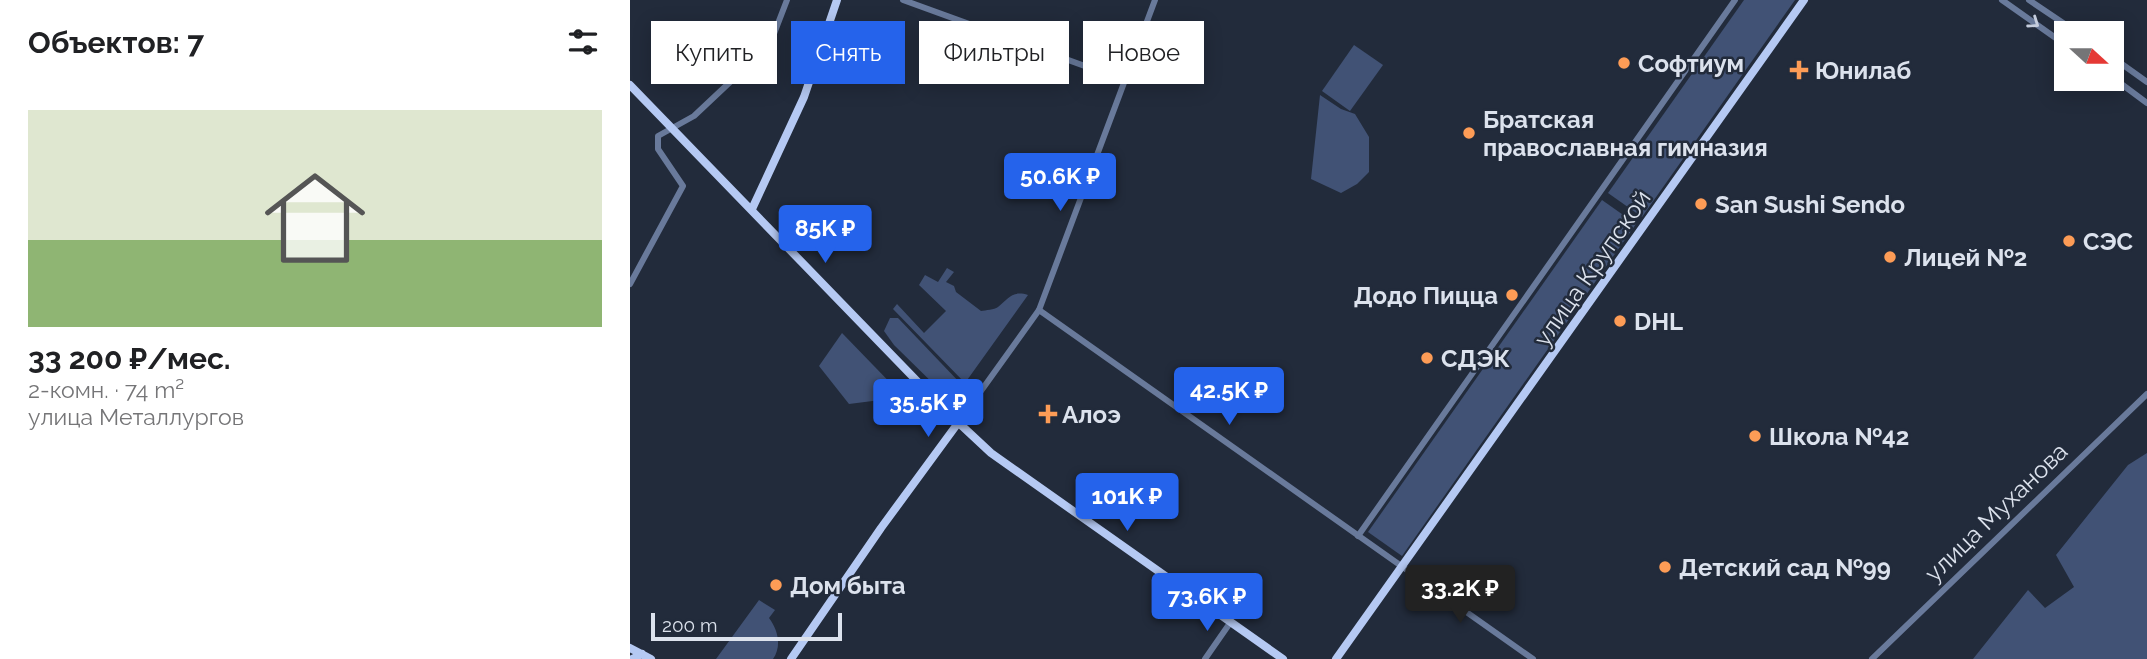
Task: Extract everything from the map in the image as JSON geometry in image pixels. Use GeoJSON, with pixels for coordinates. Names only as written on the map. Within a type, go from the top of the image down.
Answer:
{"type":"FeatureCollection","features":[{"type":"Feature","properties":{"kind":"main road"},"geometry":{"type":"LineString","coordinates":[[752,209],[800,107],[837,0]]}},
{"type":"Feature","properties":{"kind":"main road","name":"улица Крупской"},"geometry":{"type":"LineString","coordinates":[[1336,659],[1804,0]]}},
{"type":"Feature","properties":{"kind":"main road"},"geometry":{"type":"LineString","coordinates":[[630,85],[673,126],[958,423],[991,453],[1283,659]]}},
{"type":"Feature","properties":{"kind":"main road"},"geometry":{"type":"LineString","coordinates":[[791,659],[881,528],[958,423]]}},
{"type":"Feature","properties":{"kind":"main road"},"geometry":{"type":"LineString","coordinates":[[630,648],[651,659]]}},
{"type":"Feature","properties":{"kind":"main road"},"geometry":{"type":"LineString","coordinates":[[632,659],[642,654]]}},
{"type":"Feature","properties":{"kind":"street"},"geometry":{"type":"LineString","coordinates":[[630,284],[683,186],[659,149],[658,136],[694,116],[772,39],[787,0]]}},
{"type":"Feature","properties":{"kind":"street"},"geometry":{"type":"LineString","coordinates":[[903,0],[1083,65]]}},
{"type":"Feature","properties":{"kind":"street"},"geometry":{"type":"LineString","coordinates":[[1147,21],[1155,0]]}},
{"type":"Feature","properties":{"kind":"street","name":"улица Крупской"},"geometry":{"type":"LineString","coordinates":[[1359,536],[1735,0]]}},
{"type":"Feature","properties":{"kind":"street"},"geometry":{"type":"LineString","coordinates":[[2002,0],[2054,37]]}},
{"type":"Feature","properties":{"kind":"street"},"geometry":{"type":"LineString","coordinates":[[2029,0],[2060,21]]}},
{"type":"Feature","properties":{"kind":"street"},"geometry":{"type":"LineString","coordinates":[[2124,66],[2147,82]]}},
{"type":"Feature","properties":{"kind":"street"},"geometry":{"type":"LineString","coordinates":[[958,423],[1039,310],[1124,84]]}},
{"type":"Feature","properties":{"kind":"street"},"geometry":{"type":"LineString","coordinates":[[2124,86],[2147,103]]}},
{"type":"Feature","properties":{"kind":"street"},"geometry":{"type":"LineString","coordinates":[[1039,310],[1533,659]]}},
{"type":"Feature","properties":{"kind":"street","name":"улица Муханова"},"geometry":{"type":"LineString","coordinates":[[1872,659],[2147,394]]}},
{"type":"Feature","properties":{"kind":"street"},"geometry":{"type":"LineString","coordinates":[[1206,659],[1230,624]]}},
{"type":"Feature","properties":{"kind":"shaded area"},"geometry":{"type":"Polygon","coordinates":[[[1744,0],[1795,0],[1642,217],[1608,193],[1744,0]]]}},
{"type":"Feature","properties":{"kind":"shaded area"},"geometry":{"type":"Polygon","coordinates":[[[1354,45],[1383,65],[1350,111],[1322,91],[1354,45]]]}},
{"type":"Feature","properties":{"kind":"shaded area"},"geometry":{"type":"Polygon","coordinates":[[[1320,95],[1341,109],[1355,114],[1369,137],[1369,172],[1357,184],[1341,193],[1311,179],[1320,95]]]}},
{"type":"Feature","properties":{"kind":"shaded area"},"geometry":{"type":"Polygon","coordinates":[[[1602,200],[1636,224],[1402,556],[1368,532],[1602,200]]]}},
{"type":"Feature","properties":{"kind":"shaded area"},"geometry":{"type":"Polygon","coordinates":[[[947,268],[954,272],[946,282],[981,311],[996,308],[1014,294],[1028,295],[965,383],[893,309],[897,304],[924,333],[946,311],[919,285],[925,275],[938,282],[947,268]]]}},
{"type":"Feature","properties":{"kind":"shaded area"},"geometry":{"type":"Polygon","coordinates":[[[890,318],[898,318],[962,385],[954,399],[949,399],[894,345],[884,331],[890,318]]]}},
{"type":"Feature","properties":{"kind":"shaded area"},"geometry":{"type":"Polygon","coordinates":[[[842,333],[904,397],[849,404],[819,366],[842,333]]]}},
{"type":"Feature","properties":{"kind":"shaded area"},"geometry":{"type":"Polygon","coordinates":[[[2147,453],[2147,659],[1973,659],[2028,590],[2045,608],[2074,587],[2056,555],[2128,465],[2147,453]]]}},
{"type":"Feature","properties":{"kind":"shaded area"},"geometry":{"type":"Polygon","coordinates":[[[759,600],[775,610],[769,618],[778,638],[773,659],[716,659],[759,600]]]}},
{"type":"Feature","properties":{"kind":"place","name":"Софтиум"},"geometry":{"type":"Point","coordinates":[1624,63]}},
{"type":"Feature","properties":{"kind":"place","name":"Юнилаб"},"geometry":{"type":"Point","coordinates":[1799,70]}},
{"type":"Feature","properties":{"kind":"place","name":"Братская православная гимназия"},"geometry":{"type":"Point","coordinates":[1469,133]}},
{"type":"Feature","properties":{"kind":"place","name":"San Sushi Sendo"},"geometry":{"type":"Point","coordinates":[1701,204]}},
{"type":"Feature","properties":{"kind":"place","name":"СЭС"},"geometry":{"type":"Point","coordinates":[2069,241]}},
{"type":"Feature","properties":{"kind":"place","name":"Лицей №2"},"geometry":{"type":"Point","coordinates":[1890,257]}},
{"type":"Feature","properties":{"kind":"place","name":"Додо Пицца"},"geometry":{"type":"Point","coordinates":[1512,295]}},
{"type":"Feature","properties":{"kind":"place","name":"DHL"},"geometry":{"type":"Point","coordinates":[1620,321]}},
{"type":"Feature","properties":{"kind":"place","name":"СДЭК"},"geometry":{"type":"Point","coordinates":[1427,358]}},
{"type":"Feature","properties":{"kind":"place","name":"Алоэ"},"geometry":{"type":"Point","coordinates":[1048,414]}},
{"type":"Feature","properties":{"kind":"place","name":"Школа №42"},"geometry":{"type":"Point","coordinates":[1755,436]}},
{"type":"Feature","properties":{"kind":"place","name":"Детский сад №99"},"geometry":{"type":"Point","coordinates":[1665,567]}},
{"type":"Feature","properties":{"kind":"place","name":"Дом быта"},"geometry":{"type":"Point","coordinates":[776,585]}}]}
